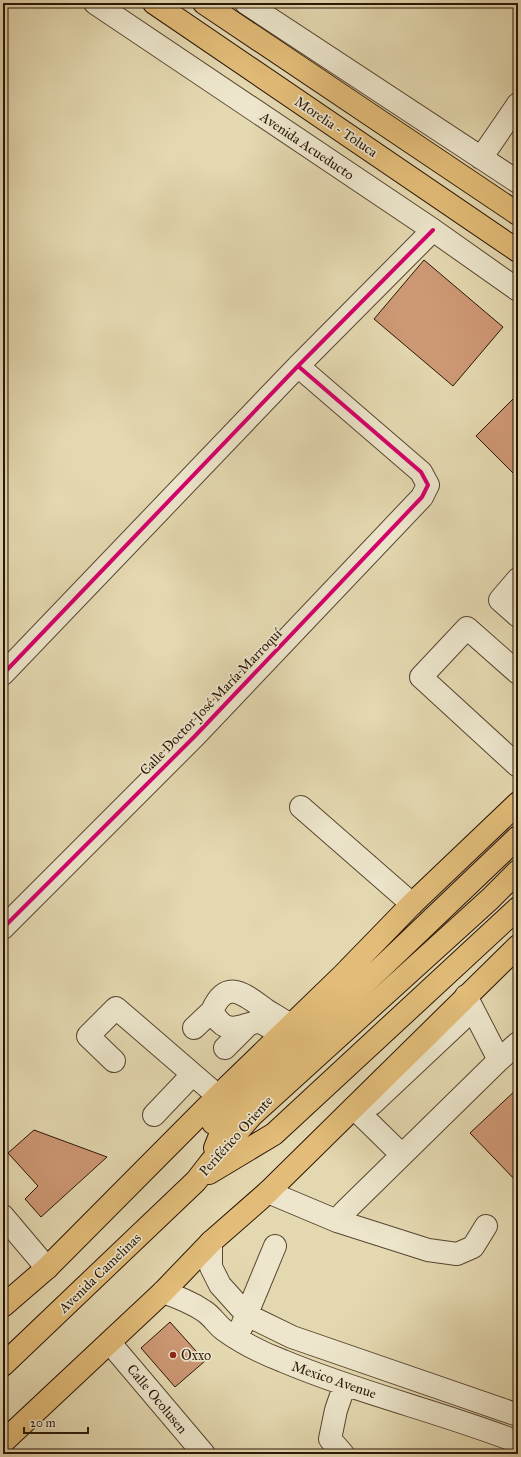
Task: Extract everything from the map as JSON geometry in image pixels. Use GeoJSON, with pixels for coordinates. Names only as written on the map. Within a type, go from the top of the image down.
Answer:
{"type":"FeatureCollection","features":[{"type":"Feature","properties":{"kind":"main road","name":"Morelia - Toluca"},"geometry":{"type":"LineString","coordinates":[[154,3],[518,251]]}},
{"type":"Feature","properties":{"kind":"main road","name":"Morelia - Toluca"},"geometry":{"type":"LineString","coordinates":[[204,3],[518,214]]}},
{"type":"Feature","properties":{"kind":"main road"},"geometry":{"type":"LineString","coordinates":[[210,1163],[223,1105],[285,1030],[343,975],[412,904],[518,803]]}},
{"type":"Feature","properties":{"kind":"main road"},"geometry":{"type":"LineString","coordinates":[[3,1306],[47,1268],[154,1160],[223,1105],[518,836]]}},
{"type":"Feature","properties":{"kind":"main road","name":"Periférico Oriente"},"geometry":{"type":"LineString","coordinates":[[196,1181],[252,1114],[518,871]]}},
{"type":"Feature","properties":{"kind":"main road","name":"Periférico Oriente"},"geometry":{"type":"LineString","coordinates":[[196,1181],[274,1134],[518,908]]}},
{"type":"Feature","properties":{"kind":"main road"},"geometry":{"type":"LineString","coordinates":[[3,1442],[110,1343],[212,1242],[357,1111],[469,1003],[518,946]]}},
{"type":"Feature","properties":{"kind":"main road","name":"Avenida Camelinas"},"geometry":{"type":"LineString","coordinates":[[3,1365],[196,1181]]}},
{"type":"Feature","properties":{"kind":"street","name":"Avenida Acueducto"},"geometry":{"type":"LineString","coordinates":[[95,3],[432,230],[518,290]]}},
{"type":"Feature","properties":{"kind":"street"},"geometry":{"type":"LineString","coordinates":[[246,3],[518,182]]}},
{"type":"Feature","properties":{"kind":"street"},"geometry":{"type":"LineString","coordinates":[[481,158],[518,104]]}},
{"type":"Feature","properties":{"kind":"street"},"geometry":{"type":"LineString","coordinates":[[3,674],[298,366],[432,230]]}},
{"type":"Feature","properties":{"kind":"street","name":"Calle Doctor José María Marroquí"},"geometry":{"type":"LineString","coordinates":[[3,928],[195,736],[422,497],[428,484],[421,472],[298,366]]}},
{"type":"Feature","properties":{"kind":"street"},"geometry":{"type":"LineString","coordinates":[[518,579],[500,600],[518,616]]}},
{"type":"Feature","properties":{"kind":"street"},"geometry":{"type":"LineString","coordinates":[[518,673],[468,628],[421,677],[518,766]]}},
{"type":"Feature","properties":{"kind":"street"},"geometry":{"type":"LineString","coordinates":[[301,807],[412,904]]}},
{"type":"Feature","properties":{"kind":"street"},"geometry":{"type":"LineString","coordinates":[[194,1028],[212,1011],[223,994],[231,991],[243,994],[269,1012],[285,1030]]}},
{"type":"Feature","properties":{"kind":"street"},"geometry":{"type":"LineString","coordinates":[[469,1003],[499,1060]]}},
{"type":"Feature","properties":{"kind":"street"},"geometry":{"type":"LineString","coordinates":[[114,1061],[88,1036],[116,1008],[192,1075],[223,1105]]}},
{"type":"Feature","properties":{"kind":"street"},"geometry":{"type":"LineString","coordinates":[[212,1011],[218,1022],[229,1028],[258,1022],[285,1030]]}},
{"type":"Feature","properties":{"kind":"street"},"geometry":{"type":"LineString","coordinates":[[225,1048],[248,1025]]}},
{"type":"Feature","properties":{"kind":"street"},"geometry":{"type":"LineString","coordinates":[[337,1221],[344,1212],[518,1043]]}},
{"type":"Feature","properties":{"kind":"street"},"geometry":{"type":"LineString","coordinates":[[154,1115],[192,1075]]}},
{"type":"Feature","properties":{"kind":"street"},"geometry":{"type":"LineString","coordinates":[[357,1111],[402,1155]]}},
{"type":"Feature","properties":{"kind":"street"},"geometry":{"type":"LineString","coordinates":[[268,1192],[337,1221],[428,1250],[457,1254],[473,1247],[486,1226]]}},
{"type":"Feature","properties":{"kind":"street"},"geometry":{"type":"LineString","coordinates":[[3,1216],[47,1268]]}},
{"type":"Feature","properties":{"kind":"street","name":"Mexico Avenue"},"geometry":{"type":"LineString","coordinates":[[212,1242],[211,1267],[220,1285],[247,1315],[292,1337],[518,1415]]}},
{"type":"Feature","properties":{"kind":"street"},"geometry":{"type":"LineString","coordinates":[[237,1338],[275,1246]]}},
{"type":"Feature","properties":{"kind":"street","name":"Mexico Avenue"},"geometry":{"type":"LineString","coordinates":[[163,1292],[183,1299],[205,1312],[223,1329],[237,1338],[283,1361],[345,1384],[518,1442]]}},
{"type":"Feature","properties":{"kind":"street","name":"Calle Ocolusen"},"geometry":{"type":"LineString","coordinates":[[110,1343],[204,1454]]}},
{"type":"Feature","properties":{"kind":"street"},"geometry":{"type":"LineString","coordinates":[[343,1454],[330,1439],[336,1410],[345,1384]]}},
{"type":"Feature","properties":{"kind":"street"},"geometry":{"type":"LineString","coordinates":[[488,1431],[496,1407]]}},
{"type":"Feature","properties":{"kind":"building"},"geometry":{"type":"Polygon","coordinates":[[[424,260],[503,327],[453,386],[374,319],[424,260]]]}},
{"type":"Feature","properties":{"kind":"building"},"geometry":{"type":"Polygon","coordinates":[[[518,394],[518,478],[476,436],[518,394]]]}},
{"type":"Feature","properties":{"kind":"building"},"geometry":{"type":"Polygon","coordinates":[[[518,1088],[518,1183],[470,1133],[518,1088]]]}},
{"type":"Feature","properties":{"kind":"building"},"geometry":{"type":"Polygon","coordinates":[[[34,1130],[107,1157],[41,1217],[25,1199],[38,1186],[8,1153],[34,1130]]]}},
{"type":"Feature","properties":{"kind":"building","name":"Oxxo"},"geometry":{"type":"Polygon","coordinates":[[[170,1322],[205,1361],[175,1387],[141,1348],[170,1322]]]}},
{"type":"Feature","properties":{"kind":"cycle path"},"geometry":{"type":"LineString","coordinates":[[3,674],[298,366],[433,230]]}},
{"type":"Feature","properties":{"kind":"cycle path"},"geometry":{"type":"LineString","coordinates":[[3,928],[195,736],[422,497],[428,485],[421,472],[298,366]]}},
{"type":"Feature","properties":{"kind":"place","name":"Oxxo"},"geometry":{"type":"Point","coordinates":[173,1355]}}]}
